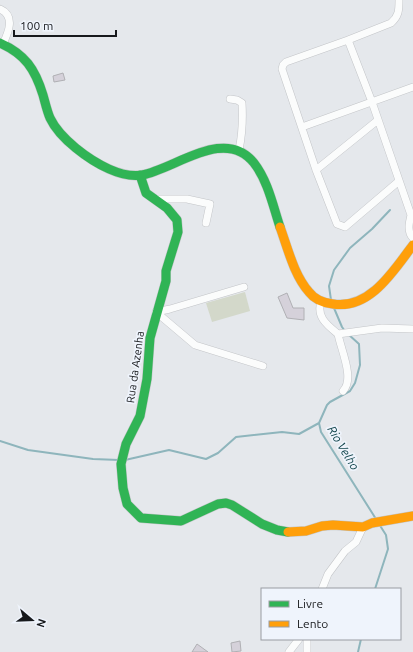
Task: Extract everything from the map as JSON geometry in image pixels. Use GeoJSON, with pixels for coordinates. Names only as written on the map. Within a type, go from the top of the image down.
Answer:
{"type":"FeatureCollection","features":[{"type":"Feature","properties":{"kind":"street"},"geometry":{"type":"LineString","coordinates":[[399,0],[399,12],[391,23],[286,62],[282,69],[316,170],[337,224],[345,227],[400,181]]}},
{"type":"Feature","properties":{"kind":"street"},"geometry":{"type":"LineString","coordinates":[[0,9],[4,11],[9,18],[10,27],[2,43],[22,56],[35,72],[51,120],[58,132],[71,143],[110,169],[125,174],[140,175],[158,171],[199,153],[215,148],[228,147],[239,150],[248,156],[257,167],[264,183],[303,285],[310,294],[321,301],[333,305],[343,305],[361,301],[376,289],[413,245]]}},
{"type":"Feature","properties":{"kind":"street"},"geometry":{"type":"LineString","coordinates":[[348,40],[372,102],[412,215],[409,228],[413,238]]}},
{"type":"Feature","properties":{"kind":"street"},"geometry":{"type":"LineString","coordinates":[[302,127],[413,87]]}},
{"type":"Feature","properties":{"kind":"street"},"geometry":{"type":"LineString","coordinates":[[230,99],[237,100],[242,104],[243,116],[239,150]]}},
{"type":"Feature","properties":{"kind":"street"},"geometry":{"type":"LineString","coordinates":[[316,170],[378,120]]}},
{"type":"Feature","properties":{"kind":"street","name":"Rua da Azenha"},"geometry":{"type":"LineString","coordinates":[[140,175],[146,193],[156,199],[177,220],[178,232],[166,271],[166,281],[156,312],[150,338],[147,379],[140,416],[126,444],[121,464],[123,488],[127,504],[141,518],[181,521],[218,504],[226,503],[232,505],[262,524],[277,530],[289,532],[306,531],[322,526],[333,525],[363,527]]}},
{"type":"Feature","properties":{"kind":"street"},"geometry":{"type":"LineString","coordinates":[[156,199],[187,199],[210,204],[206,223]]}},
{"type":"Feature","properties":{"kind":"street"},"geometry":{"type":"LineString","coordinates":[[156,312],[244,287]]}},
{"type":"Feature","properties":{"kind":"street"},"geometry":{"type":"LineString","coordinates":[[321,301],[319,307],[324,324],[338,334],[347,374],[346,388],[343,391]]}},
{"type":"Feature","properties":{"kind":"street"},"geometry":{"type":"LineString","coordinates":[[156,312],[195,345],[263,366]]}},
{"type":"Feature","properties":{"kind":"street"},"geometry":{"type":"LineString","coordinates":[[338,334],[382,328],[413,329]]}},
{"type":"Feature","properties":{"kind":"street"},"geometry":{"type":"LineString","coordinates":[[322,588],[328,574],[345,551],[356,542],[363,527],[372,523],[413,516]]}},
{"type":"Feature","properties":{"kind":"street"},"geometry":{"type":"LineString","coordinates":[[289,652],[298,640]]}},
{"type":"Feature","properties":{"kind":"street"},"geometry":{"type":"LineString","coordinates":[[307,640],[307,652]]}},
{"type":"Feature","properties":{"kind":"shaded area"},"geometry":{"type":"Polygon","coordinates":[[[245,292],[250,311],[212,322],[206,303],[245,292]]]}},
{"type":"Feature","properties":{"kind":"building"},"geometry":{"type":"Polygon","coordinates":[[[63,73],[65,80],[54,82],[53,76],[63,73]]]}},
{"type":"Feature","properties":{"kind":"building"},"geometry":{"type":"Polygon","coordinates":[[[287,293],[293,308],[304,308],[304,320],[287,318],[278,297],[287,293]]]}},
{"type":"Feature","properties":{"kind":"building"},"geometry":{"type":"Polygon","coordinates":[[[240,641],[241,651],[232,652],[231,643],[240,641]]]}},
{"type":"Feature","properties":{"kind":"building"},"geometry":{"type":"Polygon","coordinates":[[[197,644],[208,652],[192,652],[197,644]]]}},
{"type":"Feature","properties":{"kind":"waterway","name":"Rio Velho"},"geometry":{"type":"LineString","coordinates":[[331,300],[329,286],[334,270],[350,248],[372,229],[390,210]]}},
{"type":"Feature","properties":{"kind":"waterway","name":"Rio Velho"},"geometry":{"type":"LineString","coordinates":[[334,308],[345,331]]}},
{"type":"Feature","properties":{"kind":"waterway","name":"Rio Velho"},"geometry":{"type":"LineString","coordinates":[[348,334],[359,344],[360,365],[355,383],[350,391],[327,405],[319,423],[321,432],[376,519]]}},
{"type":"Feature","properties":{"kind":"waterway"},"geometry":{"type":"LineString","coordinates":[[125,460],[169,450],[206,459],[218,453],[236,437],[282,432],[299,434],[319,423]]}},
{"type":"Feature","properties":{"kind":"waterway"},"geometry":{"type":"LineString","coordinates":[[0,441],[28,450],[93,459],[119,460]]}},
{"type":"Feature","properties":{"kind":"waterway","name":"Rio Velho"},"geometry":{"type":"LineString","coordinates":[[375,588],[388,549],[386,535],[379,524]]}},
{"type":"Feature","properties":{"kind":"waterway","name":"Rio Velho"},"geometry":{"type":"LineString","coordinates":[[358,652],[361,640]]}},
{"type":"Feature","properties":{"kind":"traffic: fast"},"geometry":{"type":"LineString","coordinates":[[0,43],[9,47],[28,63],[40,86],[50,118],[55,126],[68,141],[93,160],[116,172],[129,175],[142,175],[200,153],[215,149],[229,148],[242,153],[254,163],[259,170],[270,194],[280,227]]}},
{"type":"Feature","properties":{"kind":"traffic: fast"},"geometry":{"type":"LineString","coordinates":[[140,175],[146,193],[167,208],[177,220],[178,232],[166,271],[166,281],[150,338],[147,379],[140,416],[126,444],[121,464],[123,488],[127,504],[141,518],[181,521],[218,504],[226,503],[232,505],[262,524],[277,530],[288,532]]}},
{"type":"Feature","properties":{"kind":"traffic: slow"},"geometry":{"type":"LineString","coordinates":[[280,227],[299,278],[311,295],[323,302],[333,304],[346,304],[358,301],[370,295],[398,266],[413,245]]}},
{"type":"Feature","properties":{"kind":"traffic: slow"},"geometry":{"type":"LineString","coordinates":[[288,532],[306,531],[322,526],[333,525],[363,527],[372,523],[413,516]]}}]}
